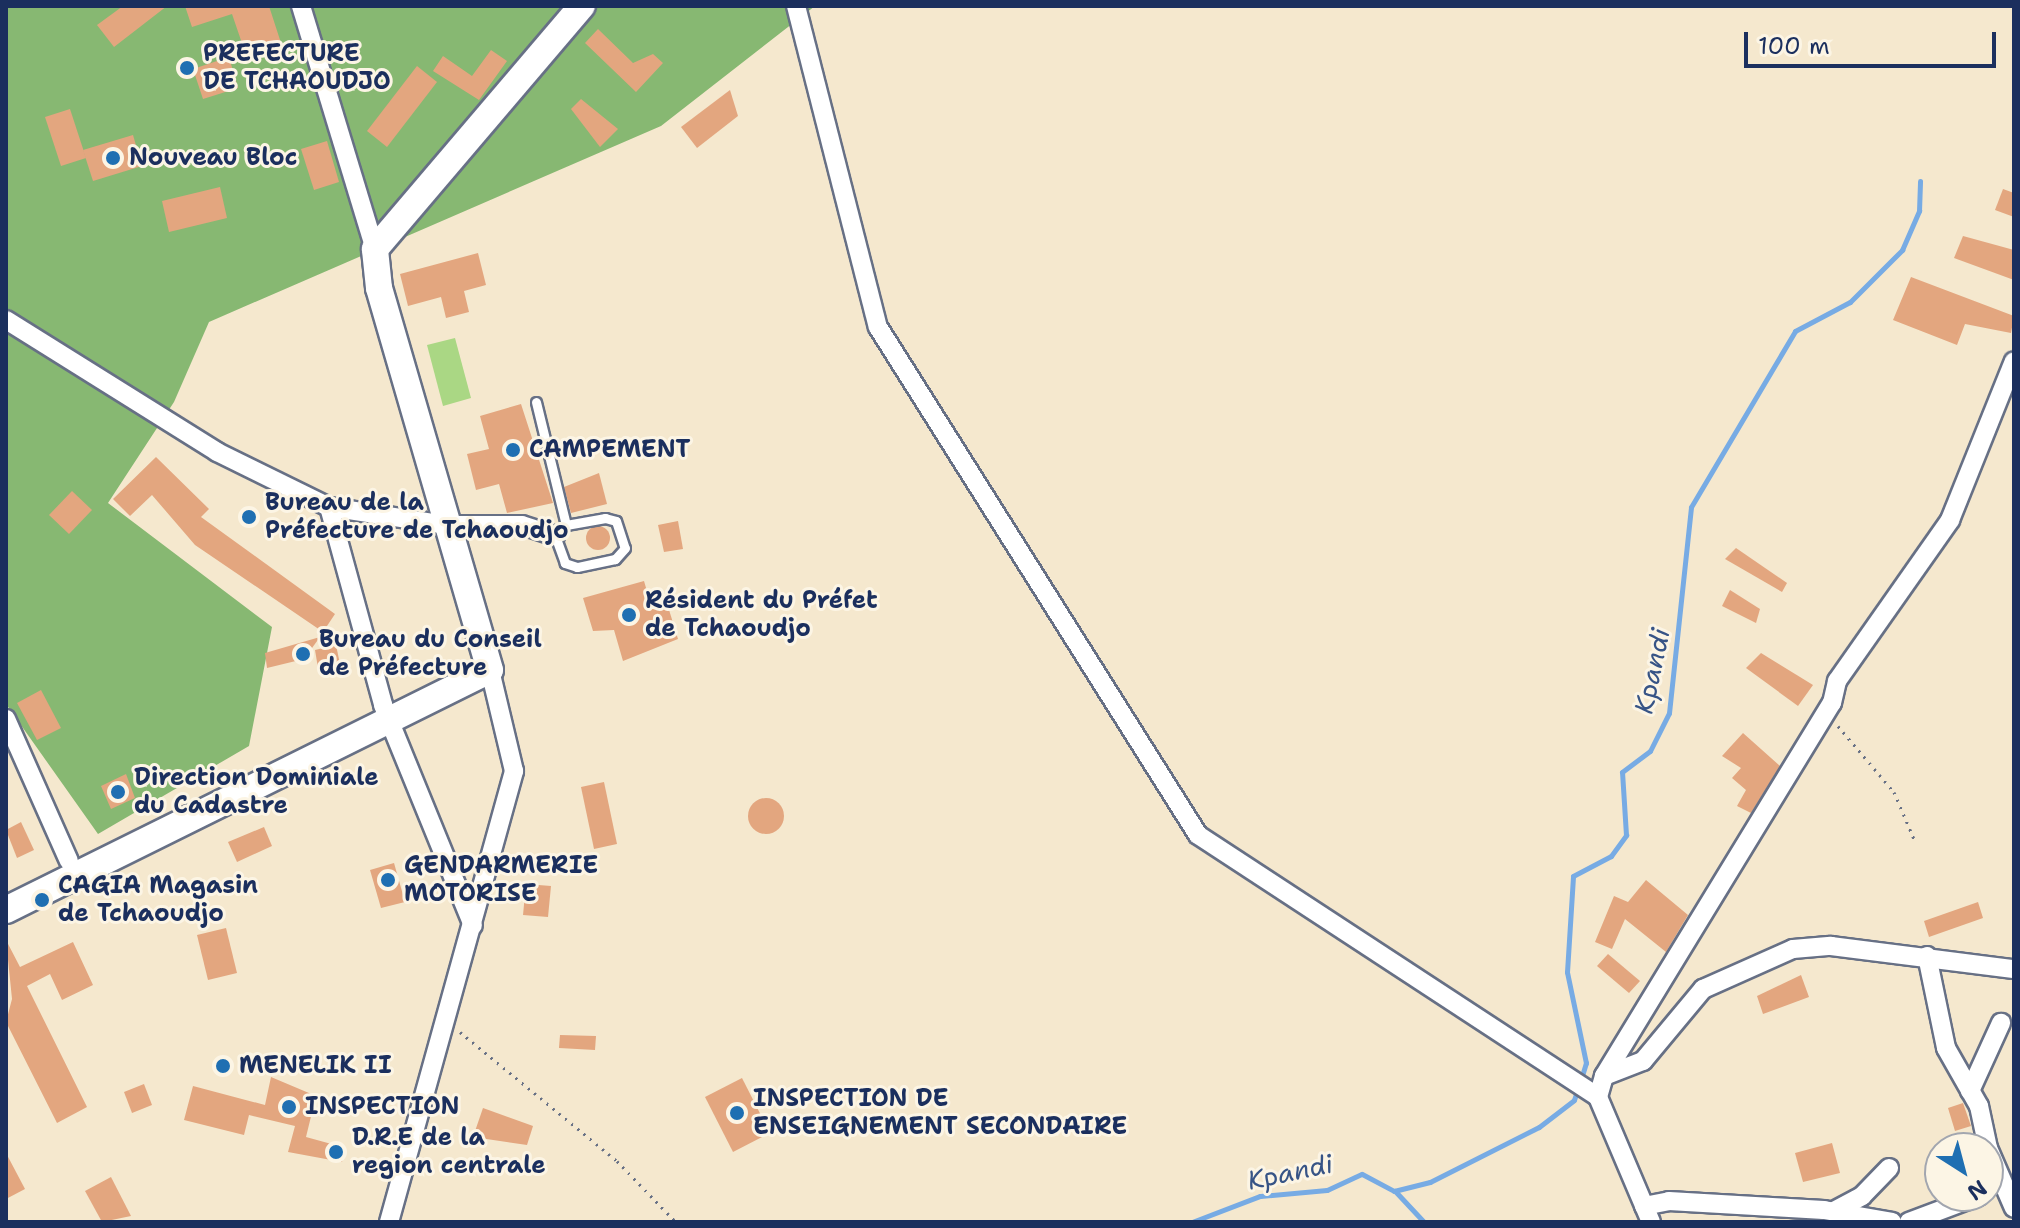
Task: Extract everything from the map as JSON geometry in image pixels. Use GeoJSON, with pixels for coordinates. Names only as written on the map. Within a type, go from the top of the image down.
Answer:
{"type":"FeatureCollection","features":[{"type":"Feature","properties":{"kind":"main road"},"geometry":{"type":"LineString","coordinates":[[6,910],[488,662],[379,288],[375,249],[582,6]]}},
{"type":"Feature","properties":{"kind":"main road"},"geometry":{"type":"LineString","coordinates":[[6,892],[386,713]]}},
{"type":"Feature","properties":{"kind":"street"},"geometry":{"type":"LineString","coordinates":[[301,6],[375,249]]}},
{"type":"Feature","properties":{"kind":"street"},"geometry":{"type":"LineString","coordinates":[[796,6],[878,327],[1198,835],[1598,1097],[1648,1214],[1669,1201],[1834,1211],[1892,1222]]}},
{"type":"Feature","properties":{"kind":"street"},"geometry":{"type":"LineString","coordinates":[[6,320],[217,452],[329,507],[446,525],[522,525],[560,530]]}},
{"type":"Feature","properties":{"kind":"street"},"geometry":{"type":"LineString","coordinates":[[1598,1097],[1604,1076],[1832,703],[1837,681],[1950,520],[2014,361]]}},
{"type":"Feature","properties":{"kind":"street"},"geometry":{"type":"LineString","coordinates":[[329,507],[386,713],[473,925]]}},
{"type":"Feature","properties":{"kind":"street"},"geometry":{"type":"LineString","coordinates":[[389,1222],[514,771],[488,662]]}},
{"type":"Feature","properties":{"kind":"street"},"geometry":{"type":"LineString","coordinates":[[6,719],[69,861]]}},
{"type":"Feature","properties":{"kind":"street"},"geometry":{"type":"LineString","coordinates":[[1604,1076],[1643,1061],[1703,989],[1774,955],[1817,945],[2014,969]]}},
{"type":"Feature","properties":{"kind":"street"},"geometry":{"type":"LineString","coordinates":[[1927,956],[1946,1048],[1970,1091],[1983,1132]]}},
{"type":"Feature","properties":{"kind":"street"},"geometry":{"type":"LineString","coordinates":[[1970,1091],[2001,1023]]}},
{"type":"Feature","properties":{"kind":"street"},"geometry":{"type":"LineString","coordinates":[[1834,1211],[1862,1196],[1889,1168]]}},
{"type":"Feature","properties":{"kind":"street"},"geometry":{"type":"LineString","coordinates":[[1909,1222],[1936,1212]]}},
{"type":"Feature","properties":{"kind":"lane"},"geometry":{"type":"LineString","coordinates":[[536,402],[565,563],[577,567],[615,559],[625,548],[616,521],[560,530]]}},
{"type":"Feature","properties":{"kind":"path"},"geometry":{"type":"LineString","coordinates":[[1832,703],[1840,734],[1894,792],[1914,839]]}},
{"type":"Feature","properties":{"kind":"path"},"geometry":{"type":"LineString","coordinates":[[446,1021],[617,1161],[676,1222]]}},
{"type":"Feature","properties":{"kind":"green space"},"geometry":{"type":"Polygon","coordinates":[[[6,6],[815,6],[661,126],[209,322],[174,402],[108,503],[272,627],[249,746],[98,834],[6,704],[6,6]]]}},
{"type":"Feature","properties":{"kind":"green space"},"geometry":{"type":"Polygon","coordinates":[[[455,338],[471,398],[443,406],[427,345],[455,338]]]}},
{"type":"Feature","properties":{"kind":"building"},"geometry":{"type":"Polygon","coordinates":[[[123,6],[167,6],[114,47],[97,25],[123,6]]]}},
{"type":"Feature","properties":{"kind":"building"},"geometry":{"type":"Polygon","coordinates":[[[185,6],[269,6],[281,43],[246,55],[232,14],[192,27],[185,6]]]}},
{"type":"Feature","properties":{"kind":"building"},"geometry":{"type":"Polygon","coordinates":[[[598,29],[633,63],[653,54],[663,63],[636,92],[585,43],[598,29]]]}},
{"type":"Feature","properties":{"kind":"building"},"geometry":{"type":"Polygon","coordinates":[[[491,50],[507,61],[479,100],[433,71],[443,56],[472,76],[491,50]]]}},
{"type":"Feature","properties":{"kind":"building"},"geometry":{"type":"Polygon","coordinates":[[[229,57],[238,88],[203,99],[193,69],[229,57]]]}},
{"type":"Feature","properties":{"kind":"building"},"geometry":{"type":"Polygon","coordinates":[[[417,66],[437,82],[387,147],[367,131],[417,66]]]}},
{"type":"Feature","properties":{"kind":"building"},"geometry":{"type":"Polygon","coordinates":[[[730,90],[738,116],[697,148],[681,127],[730,90]]]}},
{"type":"Feature","properties":{"kind":"building"},"geometry":{"type":"Polygon","coordinates":[[[581,99],[618,129],[600,147],[571,109],[581,99]]]}},
{"type":"Feature","properties":{"kind":"building"},"geometry":{"type":"Polygon","coordinates":[[[70,109],[86,158],[61,166],[45,117],[70,109]]]}},
{"type":"Feature","properties":{"kind":"building","name":"Nouveau Bloc"},"geometry":{"type":"Polygon","coordinates":[[[133,135],[142,166],[93,181],[83,150],[133,135]]]}},
{"type":"Feature","properties":{"kind":"building"},"geometry":{"type":"Polygon","coordinates":[[[327,141],[339,182],[314,190],[301,149],[327,141]]]}},
{"type":"Feature","properties":{"kind":"building"},"geometry":{"type":"Polygon","coordinates":[[[220,187],[227,218],[169,232],[162,201],[220,187]]]}},
{"type":"Feature","properties":{"kind":"building"},"geometry":{"type":"Polygon","coordinates":[[[2003,189],[2014,193],[2014,217],[1995,210],[2003,189]]]}},
{"type":"Feature","properties":{"kind":"building"},"geometry":{"type":"Polygon","coordinates":[[[1963,236],[2014,250],[2014,280],[1954,258],[1963,236]]]}},
{"type":"Feature","properties":{"kind":"building"},"geometry":{"type":"Polygon","coordinates":[[[478,253],[486,285],[464,291],[469,312],[446,318],[441,297],[408,306],[400,274],[478,253]]]}},
{"type":"Feature","properties":{"kind":"building"},"geometry":{"type":"Polygon","coordinates":[[[1911,277],[2014,316],[2011,333],[1965,324],[1957,345],[1893,320],[1911,277]]]}},
{"type":"Feature","properties":{"kind":"building"},"geometry":{"type":"Polygon","coordinates":[[[521,404],[553,503],[507,513],[499,484],[476,490],[467,454],[489,449],[480,416],[521,404]]]}},
{"type":"Feature","properties":{"kind":"building"},"geometry":{"type":"Polygon","coordinates":[[[156,457],[209,509],[201,517],[335,614],[323,632],[195,545],[152,495],[130,516],[113,499],[156,457]]]}},
{"type":"Feature","properties":{"kind":"building"},"geometry":{"type":"Polygon","coordinates":[[[599,473],[607,504],[571,513],[564,487],[599,473]]]}},
{"type":"Feature","properties":{"kind":"building"},"geometry":{"type":"Polygon","coordinates":[[[72,491],[92,510],[69,534],[49,515],[72,491]]]}},
{"type":"Feature","properties":{"kind":"building"},"geometry":{"type":"Polygon","coordinates":[[[678,521],[683,549],[664,552],[658,525],[678,521]]]}},
{"type":"Feature","properties":{"kind":"building"},"geometry":{"type":"Polygon","coordinates":[[[598,526],[606,530],[610,538],[606,546],[598,550],[590,546],[586,538],[590,530],[598,526]]]}},
{"type":"Feature","properties":{"kind":"building"},"geometry":{"type":"Polygon","coordinates":[[[1736,548],[1787,583],[1782,592],[1725,559],[1736,548]]]}},
{"type":"Feature","properties":{"kind":"building","name":"Résident du Préfet de Tchaoudjo"},"geometry":{"type":"Polygon","coordinates":[[[644,581],[649,598],[666,600],[678,639],[623,661],[614,630],[593,631],[583,598],[644,581]]]}},
{"type":"Feature","properties":{"kind":"building"},"geometry":{"type":"Polygon","coordinates":[[[1730,590],[1760,609],[1756,623],[1722,606],[1730,590]]]}},
{"type":"Feature","properties":{"kind":"building"},"geometry":{"type":"Polygon","coordinates":[[[320,637],[304,659],[267,668],[265,653],[320,637]]]}},
{"type":"Feature","properties":{"kind":"building"},"geometry":{"type":"Polygon","coordinates":[[[336,645],[340,664],[318,668],[315,650],[336,645]]]}},
{"type":"Feature","properties":{"kind":"building"},"geometry":{"type":"Polygon","coordinates":[[[1761,653],[1813,685],[1798,706],[1746,668],[1761,653]]]}},
{"type":"Feature","properties":{"kind":"building"},"geometry":{"type":"Polygon","coordinates":[[[41,690],[61,728],[37,740],[17,703],[41,690]]]}},
{"type":"Feature","properties":{"kind":"building"},"geometry":{"type":"Polygon","coordinates":[[[1743,733],[1780,766],[1751,813],[1737,806],[1746,790],[1732,778],[1741,768],[1722,756],[1743,733]]]}},
{"type":"Feature","properties":{"kind":"building"},"geometry":{"type":"Polygon","coordinates":[[[126,774],[135,798],[111,809],[101,786],[126,774]]]}},
{"type":"Feature","properties":{"kind":"building"},"geometry":{"type":"Polygon","coordinates":[[[604,782],[617,844],[594,849],[581,787],[604,782]]]}},
{"type":"Feature","properties":{"kind":"building"},"geometry":{"type":"Polygon","coordinates":[[[766,798],[779,803],[784,816],[779,829],[766,834],[753,829],[748,816],[753,803],[766,798]]]}},
{"type":"Feature","properties":{"kind":"building"},"geometry":{"type":"Polygon","coordinates":[[[21,822],[34,850],[17,858],[6,830],[21,822]]]}},
{"type":"Feature","properties":{"kind":"building"},"geometry":{"type":"Polygon","coordinates":[[[264,827],[272,846],[237,862],[228,842],[264,827]]]}},
{"type":"Feature","properties":{"kind":"building"},"geometry":{"type":"Polygon","coordinates":[[[394,863],[405,902],[381,908],[370,870],[394,863]]]}},
{"type":"Feature","properties":{"kind":"building"},"geometry":{"type":"Polygon","coordinates":[[[1646,880],[1688,915],[1666,952],[1625,919],[1612,949],[1595,942],[1614,896],[1628,902],[1646,880]]]}},
{"type":"Feature","properties":{"kind":"building"},"geometry":{"type":"Polygon","coordinates":[[[526,884],[551,886],[548,917],[523,915],[526,884]]]}},
{"type":"Feature","properties":{"kind":"building"},"geometry":{"type":"Polygon","coordinates":[[[1978,902],[1983,918],[1929,937],[1924,921],[1978,902]]]}},
{"type":"Feature","properties":{"kind":"building"},"geometry":{"type":"Polygon","coordinates":[[[226,928],[237,973],[208,980],[197,935],[226,928]]]}},
{"type":"Feature","properties":{"kind":"building"},"geometry":{"type":"Polygon","coordinates":[[[6,940],[20,967],[73,942],[93,985],[62,1000],[50,974],[27,986],[87,1107],[57,1123],[6,1022],[12,999],[6,940]]]}},
{"type":"Feature","properties":{"kind":"building"},"geometry":{"type":"Polygon","coordinates":[[[1608,954],[1640,981],[1629,993],[1597,966],[1608,954]]]}},
{"type":"Feature","properties":{"kind":"building"},"geometry":{"type":"Polygon","coordinates":[[[1801,975],[1809,997],[1763,1014],[1757,996],[1801,975]]]}},
{"type":"Feature","properties":{"kind":"building"},"geometry":{"type":"Polygon","coordinates":[[[560,1035],[596,1036],[595,1050],[559,1048],[560,1035]]]}},
{"type":"Feature","properties":{"kind":"building"},"geometry":{"type":"Polygon","coordinates":[[[271,1077],[316,1096],[306,1137],[346,1148],[342,1162],[288,1152],[295,1126],[249,1115],[244,1135],[184,1120],[193,1086],[265,1105],[271,1077]]]}},
{"type":"Feature","properties":{"kind":"building"},"geometry":{"type":"Polygon","coordinates":[[[742,1078],[770,1133],[733,1152],[705,1097],[742,1078]]]}},
{"type":"Feature","properties":{"kind":"building"},"geometry":{"type":"Polygon","coordinates":[[[144,1084],[152,1105],[132,1113],[124,1092],[144,1084]]]}},
{"type":"Feature","properties":{"kind":"building"},"geometry":{"type":"Polygon","coordinates":[[[1963,1103],[1971,1126],[1955,1131],[1948,1108],[1963,1103]]]}},
{"type":"Feature","properties":{"kind":"building"},"geometry":{"type":"Polygon","coordinates":[[[483,1108],[533,1126],[527,1145],[473,1137],[483,1108]]]}},
{"type":"Feature","properties":{"kind":"building"},"geometry":{"type":"Polygon","coordinates":[[[1832,1143],[1840,1173],[1803,1182],[1795,1153],[1832,1143]]]}},
{"type":"Feature","properties":{"kind":"building"},"geometry":{"type":"Polygon","coordinates":[[[6,1153],[25,1189],[6,1199],[6,1153]]]}},
{"type":"Feature","properties":{"kind":"building"},"geometry":{"type":"Polygon","coordinates":[[[111,1177],[131,1216],[102,1222],[85,1191],[111,1177]]]}},
{"type":"Feature","properties":{"kind":"waterway","name":"Kpandi"},"geometry":{"type":"LineString","coordinates":[[1581,1079],[1586,1063],[1567,972],[1573,876],[1611,856],[1626,835],[1622,772],[1650,751],[1669,713],[1691,507],[1795,331],[1850,302],[1902,250],[1919,211],[1920,181]]}},
{"type":"Feature","properties":{"kind":"waterway","name":"Kpandi"},"geometry":{"type":"LineString","coordinates":[[1192,1222],[1260,1196],[1327,1190],[1362,1174],[1394,1191],[1430,1182],[1539,1127],[1574,1100],[1578,1088]]}},
{"type":"Feature","properties":{"kind":"waterway","name":"Kpandi"},"geometry":{"type":"LineString","coordinates":[[1395,1191],[1424,1222]]}},
{"type":"Feature","properties":{"kind":"place","name":"PREFECTURE DE TCHAOUDJO"},"geometry":{"type":"Point","coordinates":[187,68]}},
{"type":"Feature","properties":{"kind":"place","name":"Nouveau Bloc"},"geometry":{"type":"Point","coordinates":[113,158]}},
{"type":"Feature","properties":{"kind":"place","name":"CAMPEMENT"},"geometry":{"type":"Point","coordinates":[513,450]}},
{"type":"Feature","properties":{"kind":"place","name":"Bureau de la Préfecture de Tchaoudjo"},"geometry":{"type":"Point","coordinates":[249,517]}},
{"type":"Feature","properties":{"kind":"place","name":"Résident du Préfet de Tchaoudjo"},"geometry":{"type":"Point","coordinates":[629,615]}},
{"type":"Feature","properties":{"kind":"place","name":"Bureau du Conseil de Préfecture"},"geometry":{"type":"Point","coordinates":[303,654]}},
{"type":"Feature","properties":{"kind":"place","name":"Direction Dominiale du Cadastre"},"geometry":{"type":"Point","coordinates":[118,792]}},
{"type":"Feature","properties":{"kind":"place","name":"GENDARMERIE MOTORISE"},"geometry":{"type":"Point","coordinates":[388,880]}},
{"type":"Feature","properties":{"kind":"place","name":"CAGIA Magasin de Tchaoudjo"},"geometry":{"type":"Point","coordinates":[42,900]}},
{"type":"Feature","properties":{"kind":"place","name":"MENELIK II"},"geometry":{"type":"Point","coordinates":[223,1066]}},
{"type":"Feature","properties":{"kind":"place","name":"INSPECTION"},"geometry":{"type":"Point","coordinates":[289,1107]}},
{"type":"Feature","properties":{"kind":"place","name":"INSPECTION DE ENSEIGNEMENT SECONDAIRE"},"geometry":{"type":"Point","coordinates":[737,1113]}},
{"type":"Feature","properties":{"kind":"place","name":"D.R.E de la region centrale"},"geometry":{"type":"Point","coordinates":[336,1152]}}]}
